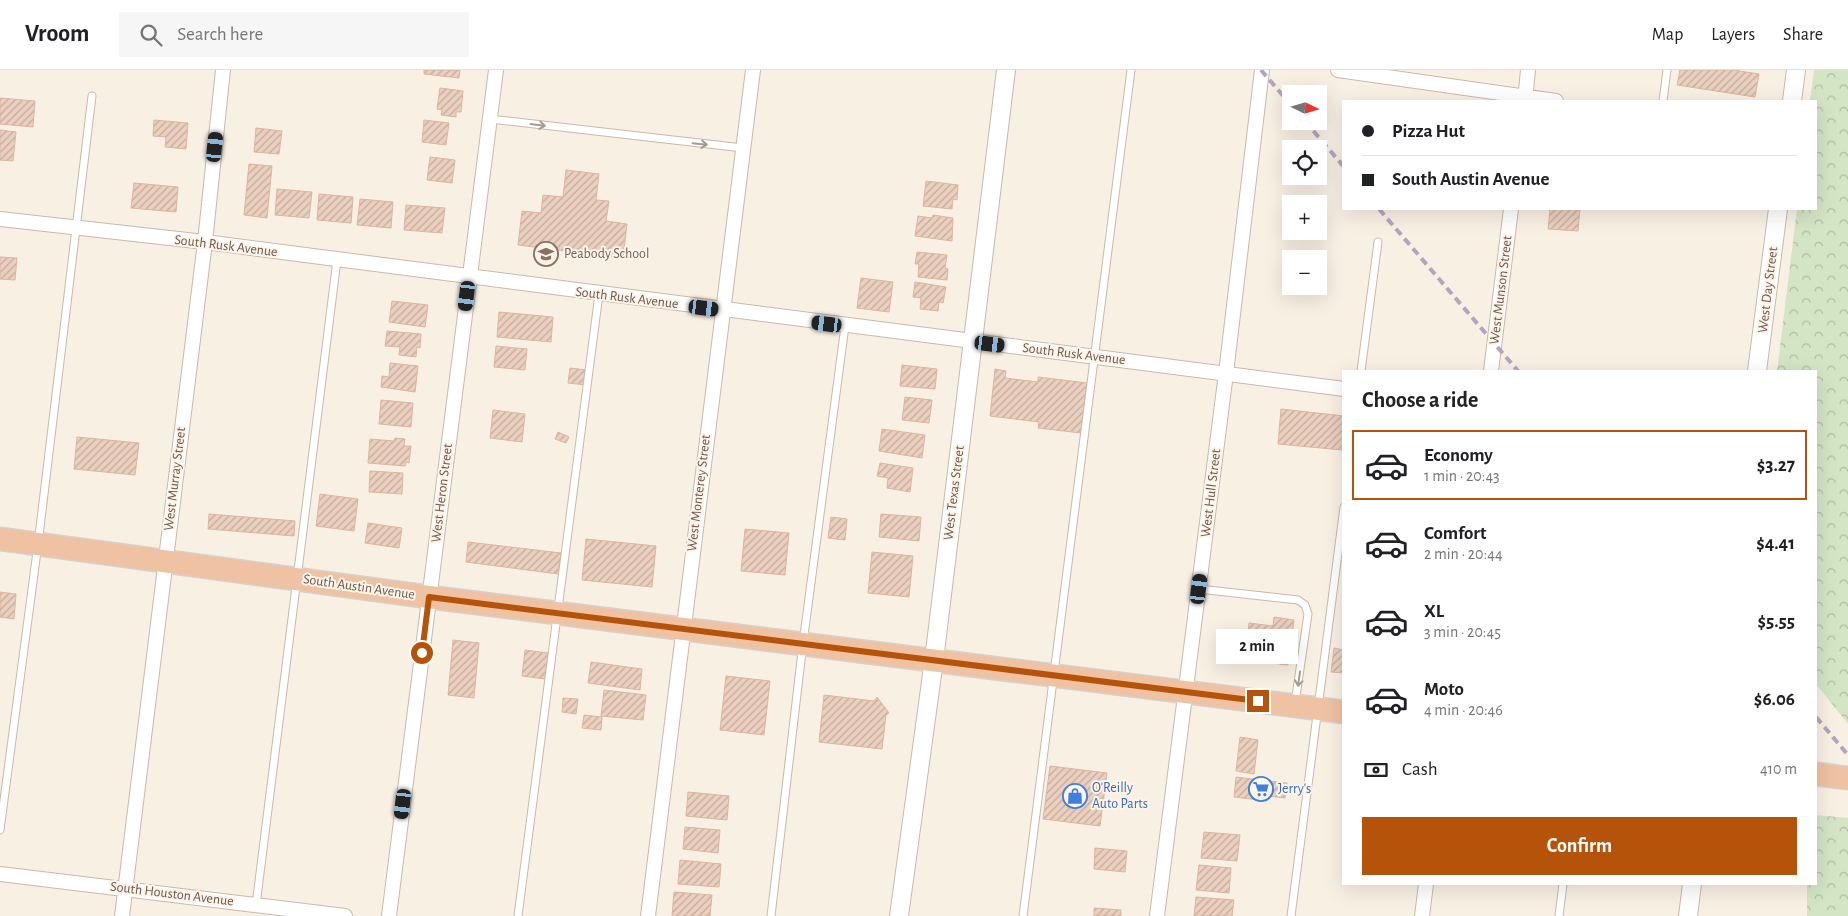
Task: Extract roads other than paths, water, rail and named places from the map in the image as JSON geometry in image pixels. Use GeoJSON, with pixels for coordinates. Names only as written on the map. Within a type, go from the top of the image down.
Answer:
{"type":"FeatureCollection","features":[{"type":"Feature","properties":{"kind":"highway","name":"South Austin Avenue"},"geometry":{"type":"LineString","coordinates":[[0,539],[429,597],[1342,712]]}},
{"type":"Feature","properties":{"kind":"highway"},"geometry":{"type":"LineString","coordinates":[[1817,774],[1848,778]]}},
{"type":"Feature","properties":{"kind":"street","name":"West Murray Street"},"geometry":{"type":"LineString","coordinates":[[122,916],[205,242],[224,70]]}},
{"type":"Feature","properties":{"kind":"street","name":"West Heron Street"},"geometry":{"type":"LineString","coordinates":[[389,916],[496,70]]}},
{"type":"Feature","properties":{"kind":"street","name":"West Monterey Street"},"geometry":{"type":"LineString","coordinates":[[648,916],[682,628],[753,70]]}},
{"type":"Feature","properties":{"kind":"street","name":"West Texas Street"},"geometry":{"type":"LineString","coordinates":[[900,916],[934,660],[1006,70]]}},
{"type":"Feature","properties":{"kind":"street","name":"West Hull Street"},"geometry":{"type":"LineString","coordinates":[[1157,916],[1226,373],[1262,70]]}},
{"type":"Feature","properties":{"kind":"street"},"geometry":{"type":"LineString","coordinates":[[1338,70],[1397,74],[1525,99],[1540,100]]}},
{"type":"Feature","properties":{"kind":"street"},"geometry":{"type":"LineString","coordinates":[[1525,99],[1528,70]]}},
{"type":"Feature","properties":{"kind":"street"},"geometry":{"type":"LineString","coordinates":[[1792,100],[1796,70]]}},
{"type":"Feature","properties":{"kind":"street","name":"West Munson Street"},"geometry":{"type":"LineString","coordinates":[[1491,370],[1511,210]]}},
{"type":"Feature","properties":{"kind":"street","name":"West Day Street"},"geometry":{"type":"LineString","coordinates":[[1757,370],[1778,210]]}},
{"type":"Feature","properties":{"kind":"street","name":"South Rusk Avenue"},"geometry":{"type":"LineString","coordinates":[[0,219],[205,242],[469,278],[1342,389]]}},
{"type":"Feature","properties":{"kind":"street","name":"South Houston Avenue"},"geometry":{"type":"LineString","coordinates":[[0,874],[345,916]]}},
{"type":"Feature","properties":{"kind":"street"},"geometry":{"type":"LineString","coordinates":[[1422,916],[1426,885]]}},
{"type":"Feature","properties":{"kind":"street"},"geometry":{"type":"LineString","coordinates":[[1688,916],[1692,885]]}},
{"type":"Feature","properties":{"kind":"lane"},"geometry":{"type":"LineString","coordinates":[[1023,916],[1131,70]]}},
{"type":"Feature","properties":{"kind":"lane"},"geometry":{"type":"LineString","coordinates":[[1663,100],[1667,70]]}},
{"type":"Feature","properties":{"kind":"lane"},"geometry":{"type":"LineString","coordinates":[[0,830],[38,544],[92,96]]}},
{"type":"Feature","properties":{"kind":"lane"},"geometry":{"type":"LineString","coordinates":[[490,119],[743,148]]}},
{"type":"Feature","properties":{"kind":"lane"},"geometry":{"type":"LineString","coordinates":[[1361,370],[1378,242]]}},
{"type":"Feature","properties":{"kind":"lane"},"geometry":{"type":"LineString","coordinates":[[256,905],[337,260]]}},
{"type":"Feature","properties":{"kind":"lane"},"geometry":{"type":"LineString","coordinates":[[518,916],[600,294]]}},
{"type":"Feature","properties":{"kind":"lane"},"geometry":{"type":"LineString","coordinates":[[770,916],[803,644],[845,326]]}},
{"type":"Feature","properties":{"kind":"lane"},"geometry":{"type":"LineString","coordinates":[[1291,916],[1342,522]]}},
{"type":"Feature","properties":{"kind":"lane"},"geometry":{"type":"LineString","coordinates":[[1199,589],[1298,600],[1305,605],[1308,614],[1295,706]]}},
{"type":"Feature","properties":{"kind":"lane"},"geometry":{"type":"LineString","coordinates":[[1559,916],[1563,885]]}},
{"type":"Feature","properties":{"kind":"railway"},"geometry":{"type":"LineString","coordinates":[[1261,70],[1282,94]]}},
{"type":"Feature","properties":{"kind":"railway"},"geometry":{"type":"LineString","coordinates":[[1313,130],[1342,165]]}},
{"type":"Feature","properties":{"kind":"railway"},"geometry":{"type":"LineString","coordinates":[[1380,210],[1517,370]]}},
{"type":"Feature","properties":{"kind":"railway"},"geometry":{"type":"LineString","coordinates":[[1817,718],[1848,755]]}},
{"type":"Feature","properties":{"kind":"place","name":"Peabody School"},"geometry":{"type":"Point","coordinates":[546,254]}},
{"type":"Feature","properties":{"kind":"place","name":"Jerry's"},"geometry":{"type":"Point","coordinates":[1261,789]}},
{"type":"Feature","properties":{"kind":"place","name":"O'Reilly Auto Parts"},"geometry":{"type":"Point","coordinates":[1075,796]}}]}
